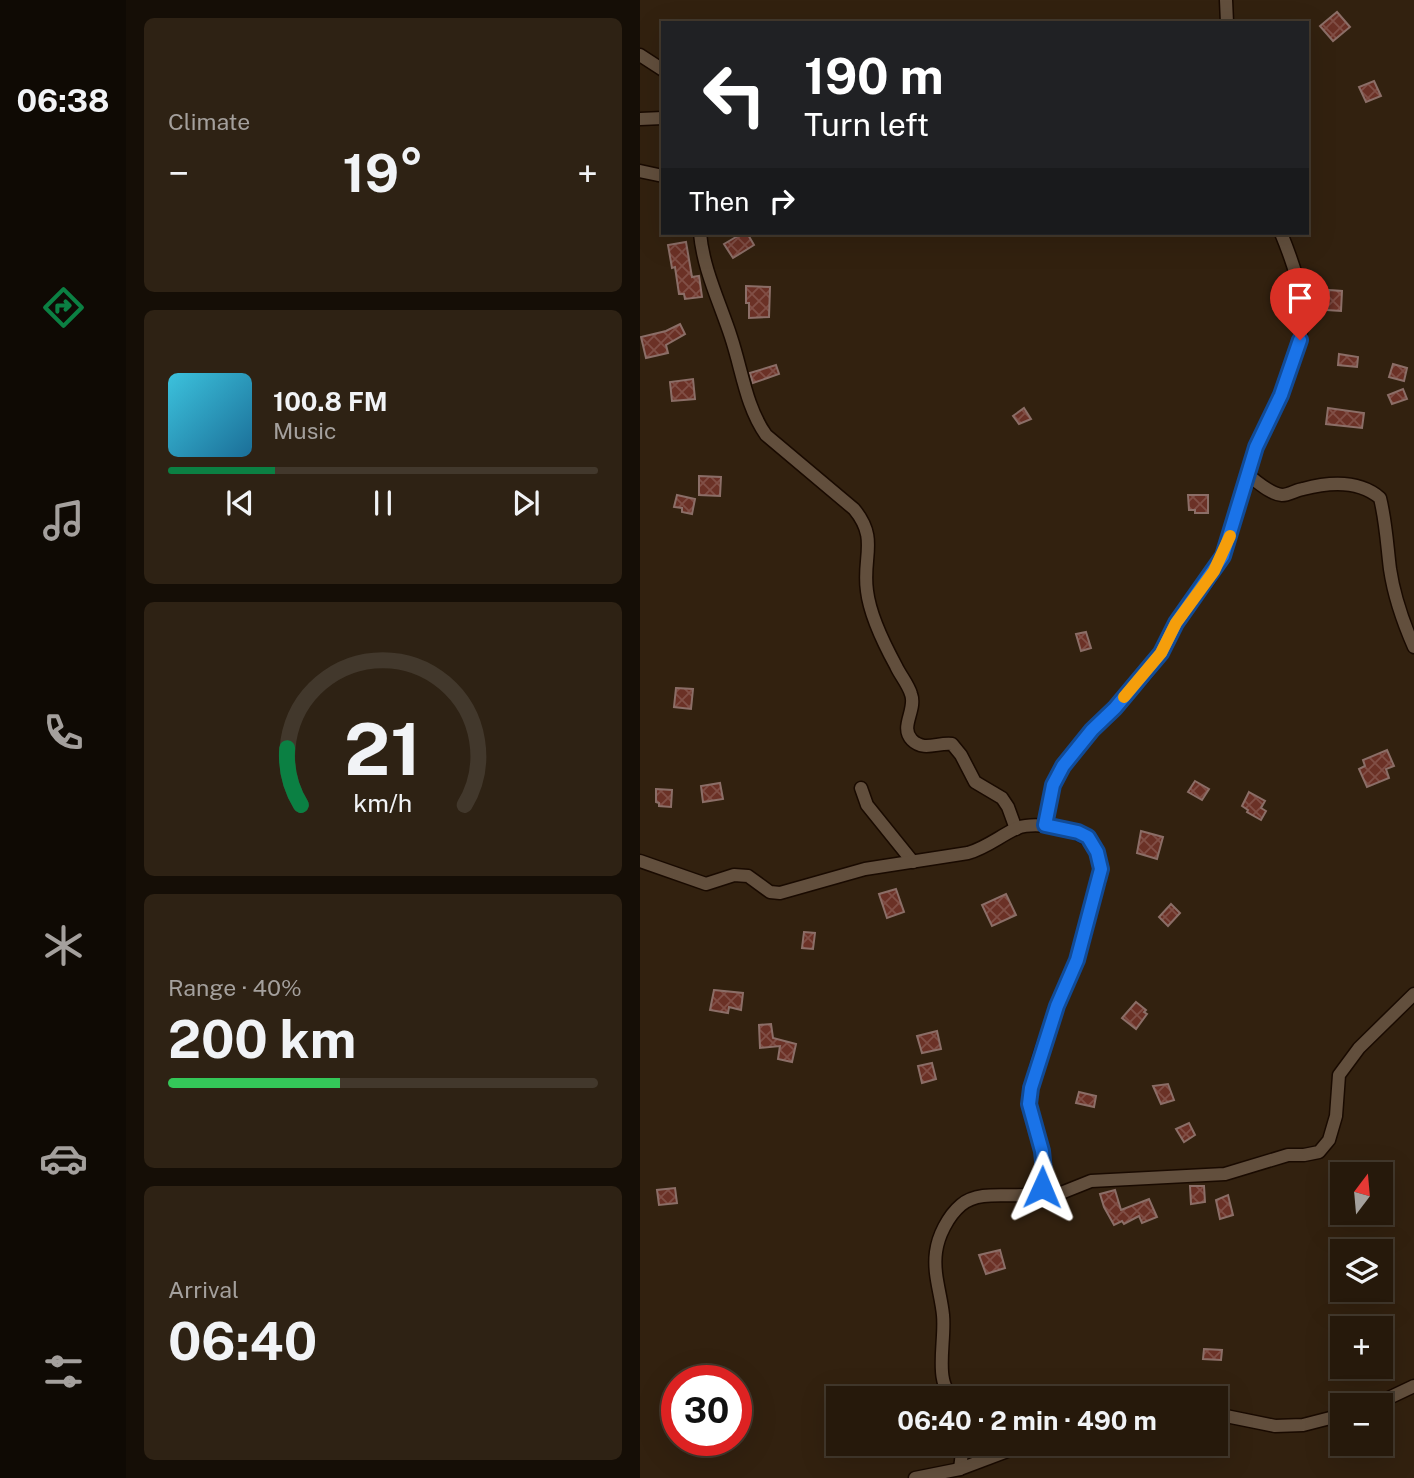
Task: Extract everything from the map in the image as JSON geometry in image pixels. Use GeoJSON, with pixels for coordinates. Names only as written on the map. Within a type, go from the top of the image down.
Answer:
{"type":"FeatureCollection","features":[{"type":"Feature","properties":{"kind":"street"},"geometry":{"type":"LineString","coordinates":[[1226,0],[1227,21]]}},
{"type":"Feature","properties":{"kind":"street"},"geometry":{"type":"LineString","coordinates":[[640,55],[661,69]]}},
{"type":"Feature","properties":{"kind":"street"},"geometry":{"type":"LineString","coordinates":[[640,120],[661,118]]}},
{"type":"Feature","properties":{"kind":"street"},"geometry":{"type":"LineString","coordinates":[[640,171],[661,176]]}},
{"type":"Feature","properties":{"kind":"street"},"geometry":{"type":"LineString","coordinates":[[700,235],[706,267],[757,421],[766,435],[854,509],[865,522],[868,534],[867,591],[882,636],[911,694],[913,709],[907,724],[908,735],[912,741],[924,746],[952,744],[975,782],[1002,798],[1016,829]]}},
{"type":"Feature","properties":{"kind":"street"},"geometry":{"type":"LineString","coordinates":[[1045,825],[1053,785],[1063,766],[1161,653],[1176,623],[1223,556],[1256,447],[1281,395],[1297,351],[1303,322],[1302,304],[1282,235]]}},
{"type":"Feature","properties":{"kind":"street"},"geometry":{"type":"LineString","coordinates":[[1249,476],[1279,495],[1306,488],[1342,484],[1363,486],[1380,498],[1385,516],[1390,570],[1400,611],[1414,647]]}},
{"type":"Feature","properties":{"kind":"street"},"geometry":{"type":"LineString","coordinates":[[861,788],[867,805],[913,862]]}},
{"type":"Feature","properties":{"kind":"street"},"geometry":{"type":"LineString","coordinates":[[640,862],[706,884],[734,875],[748,876],[771,892],[780,893],[865,869],[975,851],[1016,829],[1045,825],[1078,832],[1088,837],[1097,852],[1101,869],[1077,960],[1057,1006],[1031,1088],[1029,1104],[1042,1151],[1044,1171],[1044,1183],[1039,1191]]}},
{"type":"Feature","properties":{"kind":"street"},"geometry":{"type":"LineString","coordinates":[[946,1386],[942,1376],[943,1315],[936,1278],[936,1252],[941,1235],[962,1203],[978,1197],[1000,1194],[1039,1191],[1061,1193],[1091,1181],[1225,1174],[1288,1155],[1319,1152],[1329,1140],[1336,1116],[1339,1075],[1359,1048],[1414,994]]}},
{"type":"Feature","properties":{"kind":"street"},"geometry":{"type":"LineString","coordinates":[[1393,1396],[1414,1386]]}},
{"type":"Feature","properties":{"kind":"street"},"geometry":{"type":"LineString","coordinates":[[1228,1416],[1275,1426],[1303,1424],[1330,1418]]}},
{"type":"Feature","properties":{"kind":"street"},"geometry":{"type":"LineString","coordinates":[[960,1469],[962,1456]]}},
{"type":"Feature","properties":{"kind":"street"},"geometry":{"type":"LineString","coordinates":[[915,1478],[960,1469],[994,1456]]}},
{"type":"Feature","properties":{"kind":"building"},"geometry":{"type":"Polygon","coordinates":[[[1337,12],[1350,27],[1333,41],[1320,26],[1337,12]]]}},
{"type":"Feature","properties":{"kind":"building"},"geometry":{"type":"Polygon","coordinates":[[[1374,81],[1381,96],[1366,102],[1359,87],[1374,81]]]}},
{"type":"Feature","properties":{"kind":"building"},"geometry":{"type":"Polygon","coordinates":[[[740,235],[748,235],[754,245],[733,258],[724,244],[740,235]]]}},
{"type":"Feature","properties":{"kind":"building"},"geometry":{"type":"Polygon","coordinates":[[[686,242],[692,277],[699,276],[702,297],[685,299],[684,294],[679,294],[668,245],[686,242]]]}},
{"type":"Feature","properties":{"kind":"building"},"geometry":{"type":"Polygon","coordinates":[[[746,286],[770,287],[769,317],[749,318],[746,286]]]}},
{"type":"Feature","properties":{"kind":"building"},"geometry":{"type":"Polygon","coordinates":[[[1329,290],[1342,291],[1341,311],[1327,310],[1329,290]]]}},
{"type":"Feature","properties":{"kind":"building"},"geometry":{"type":"Polygon","coordinates":[[[680,324],[685,334],[666,345],[668,353],[646,358],[641,337],[666,331],[680,324]]]}},
{"type":"Feature","properties":{"kind":"building"},"geometry":{"type":"Polygon","coordinates":[[[1339,354],[1358,357],[1357,367],[1338,365],[1339,354]]]}},
{"type":"Feature","properties":{"kind":"building"},"geometry":{"type":"Polygon","coordinates":[[[1393,364],[1407,368],[1404,381],[1389,377],[1393,364]]]}},
{"type":"Feature","properties":{"kind":"building"},"geometry":{"type":"Polygon","coordinates":[[[776,365],[779,374],[753,383],[750,373],[776,365]]]}},
{"type":"Feature","properties":{"kind":"building"},"geometry":{"type":"Polygon","coordinates":[[[693,379],[695,399],[672,401],[670,382],[693,379]]]}},
{"type":"Feature","properties":{"kind":"building"},"geometry":{"type":"Polygon","coordinates":[[[1403,389],[1407,399],[1392,404],[1388,395],[1403,389]]]}},
{"type":"Feature","properties":{"kind":"building"},"geometry":{"type":"Polygon","coordinates":[[[1024,408],[1031,419],[1019,424],[1013,416],[1024,408]]]}},
{"type":"Feature","properties":{"kind":"building"},"geometry":{"type":"Polygon","coordinates":[[[1328,408],[1364,413],[1362,428],[1326,424],[1328,408]]]}},
{"type":"Feature","properties":{"kind":"building"},"geometry":{"type":"Polygon","coordinates":[[[699,476],[721,477],[720,496],[699,495],[699,476]]]}},
{"type":"Feature","properties":{"kind":"building"},"geometry":{"type":"Polygon","coordinates":[[[677,495],[695,499],[692,514],[674,507],[677,495]]]}},
{"type":"Feature","properties":{"kind":"building"},"geometry":{"type":"Polygon","coordinates":[[[1188,495],[1208,495],[1208,513],[1189,510],[1188,495]]]}},
{"type":"Feature","properties":{"kind":"building"},"geometry":{"type":"Polygon","coordinates":[[[1086,632],[1091,648],[1081,651],[1076,634],[1086,632]]]}},
{"type":"Feature","properties":{"kind":"building"},"geometry":{"type":"Polygon","coordinates":[[[676,688],[693,689],[691,709],[674,707],[676,688]]]}},
{"type":"Feature","properties":{"kind":"building"},"geometry":{"type":"Polygon","coordinates":[[[1387,750],[1394,766],[1386,769],[1389,778],[1367,787],[1359,769],[1365,766],[1363,760],[1387,750]]]}},
{"type":"Feature","properties":{"kind":"building"},"geometry":{"type":"Polygon","coordinates":[[[1195,781],[1209,789],[1202,800],[1188,792],[1195,781]]]}},
{"type":"Feature","properties":{"kind":"building"},"geometry":{"type":"Polygon","coordinates":[[[720,783],[723,799],[703,802],[701,786],[720,783]]]}},
{"type":"Feature","properties":{"kind":"building"},"geometry":{"type":"Polygon","coordinates":[[[656,789],[672,790],[671,807],[659,806],[656,802],[656,789]]]}},
{"type":"Feature","properties":{"kind":"building"},"geometry":{"type":"Polygon","coordinates":[[[1249,792],[1265,801],[1261,808],[1266,811],[1261,820],[1242,806],[1249,792]]]}},
{"type":"Feature","properties":{"kind":"building"},"geometry":{"type":"Polygon","coordinates":[[[1141,831],[1163,837],[1157,859],[1137,853],[1141,831]]]}},
{"type":"Feature","properties":{"kind":"building"},"geometry":{"type":"Polygon","coordinates":[[[896,889],[904,912],[887,918],[879,894],[896,889]]]}},
{"type":"Feature","properties":{"kind":"building"},"geometry":{"type":"Polygon","coordinates":[[[1006,894],[1016,915],[992,926],[982,905],[1006,894]]]}},
{"type":"Feature","properties":{"kind":"building"},"geometry":{"type":"Polygon","coordinates":[[[1171,904],[1180,913],[1168,926],[1159,917],[1171,904]]]}},
{"type":"Feature","properties":{"kind":"building"},"geometry":{"type":"Polygon","coordinates":[[[804,932],[815,933],[813,949],[802,948],[804,932]]]}},
{"type":"Feature","properties":{"kind":"building"},"geometry":{"type":"Polygon","coordinates":[[[714,990],[743,993],[741,1010],[729,1007],[728,1013],[710,1010],[714,990]]]}},
{"type":"Feature","properties":{"kind":"building"},"geometry":{"type":"Polygon","coordinates":[[[1136,1002],[1147,1014],[1136,1029],[1122,1018],[1136,1002]]]}},
{"type":"Feature","properties":{"kind":"building"},"geometry":{"type":"Polygon","coordinates":[[[771,1024],[773,1038],[796,1044],[792,1062],[778,1059],[780,1046],[760,1048],[759,1025],[771,1024]]]}},
{"type":"Feature","properties":{"kind":"building"},"geometry":{"type":"Polygon","coordinates":[[[937,1031],[941,1049],[922,1053],[917,1036],[937,1031]]]}},
{"type":"Feature","properties":{"kind":"building"},"geometry":{"type":"Polygon","coordinates":[[[932,1063],[936,1079],[922,1083],[918,1066],[932,1063]]]}},
{"type":"Feature","properties":{"kind":"building"},"geometry":{"type":"Polygon","coordinates":[[[1168,1084],[1174,1100],[1161,1104],[1153,1086],[1168,1084]]]}},
{"type":"Feature","properties":{"kind":"building"},"geometry":{"type":"Polygon","coordinates":[[[1079,1092],[1096,1096],[1094,1107],[1076,1103],[1079,1092]]]}},
{"type":"Feature","properties":{"kind":"building"},"geometry":{"type":"Polygon","coordinates":[[[1189,1123],[1195,1135],[1184,1142],[1176,1129],[1189,1123]]]}},
{"type":"Feature","properties":{"kind":"building"},"geometry":{"type":"Polygon","coordinates":[[[1190,1186],[1204,1186],[1205,1202],[1191,1204],[1190,1186]]]}},
{"type":"Feature","properties":{"kind":"building"},"geometry":{"type":"Polygon","coordinates":[[[675,1188],[677,1203],[659,1205],[657,1190],[675,1188]]]}},
{"type":"Feature","properties":{"kind":"building"},"geometry":{"type":"Polygon","coordinates":[[[1115,1190],[1121,1210],[1149,1199],[1157,1217],[1142,1223],[1139,1216],[1124,1224],[1122,1221],[1114,1225],[1100,1194],[1115,1190]]]}},
{"type":"Feature","properties":{"kind":"building"},"geometry":{"type":"Polygon","coordinates":[[[1228,1195],[1233,1215],[1220,1219],[1216,1200],[1228,1195]]]}},
{"type":"Feature","properties":{"kind":"building"},"geometry":{"type":"Polygon","coordinates":[[[1000,1250],[1005,1268],[986,1274],[979,1255],[1000,1250]]]}},
{"type":"Feature","properties":{"kind":"building"},"geometry":{"type":"Polygon","coordinates":[[[1204,1349],[1222,1350],[1221,1360],[1203,1359],[1204,1349]]]}},
{"type":"Feature","properties":{"kind":"slow traffic"},"geometry":{"type":"LineString","coordinates":[[1124,697],[1161,653],[1176,623],[1223,556],[1230,536]]}},
{"type":"Feature","properties":{"kind":"route"},"geometry":{"type":"LineString","coordinates":[[1042,1187],[1042,1151],[1029,1104],[1031,1088],[1057,1006],[1077,960],[1101,869],[1097,852],[1088,837],[1078,832],[1045,825],[1053,785],[1063,766],[1092,730],[1115,708],[1161,653],[1176,623],[1223,556],[1256,447],[1281,395],[1300,340]]}}]}
